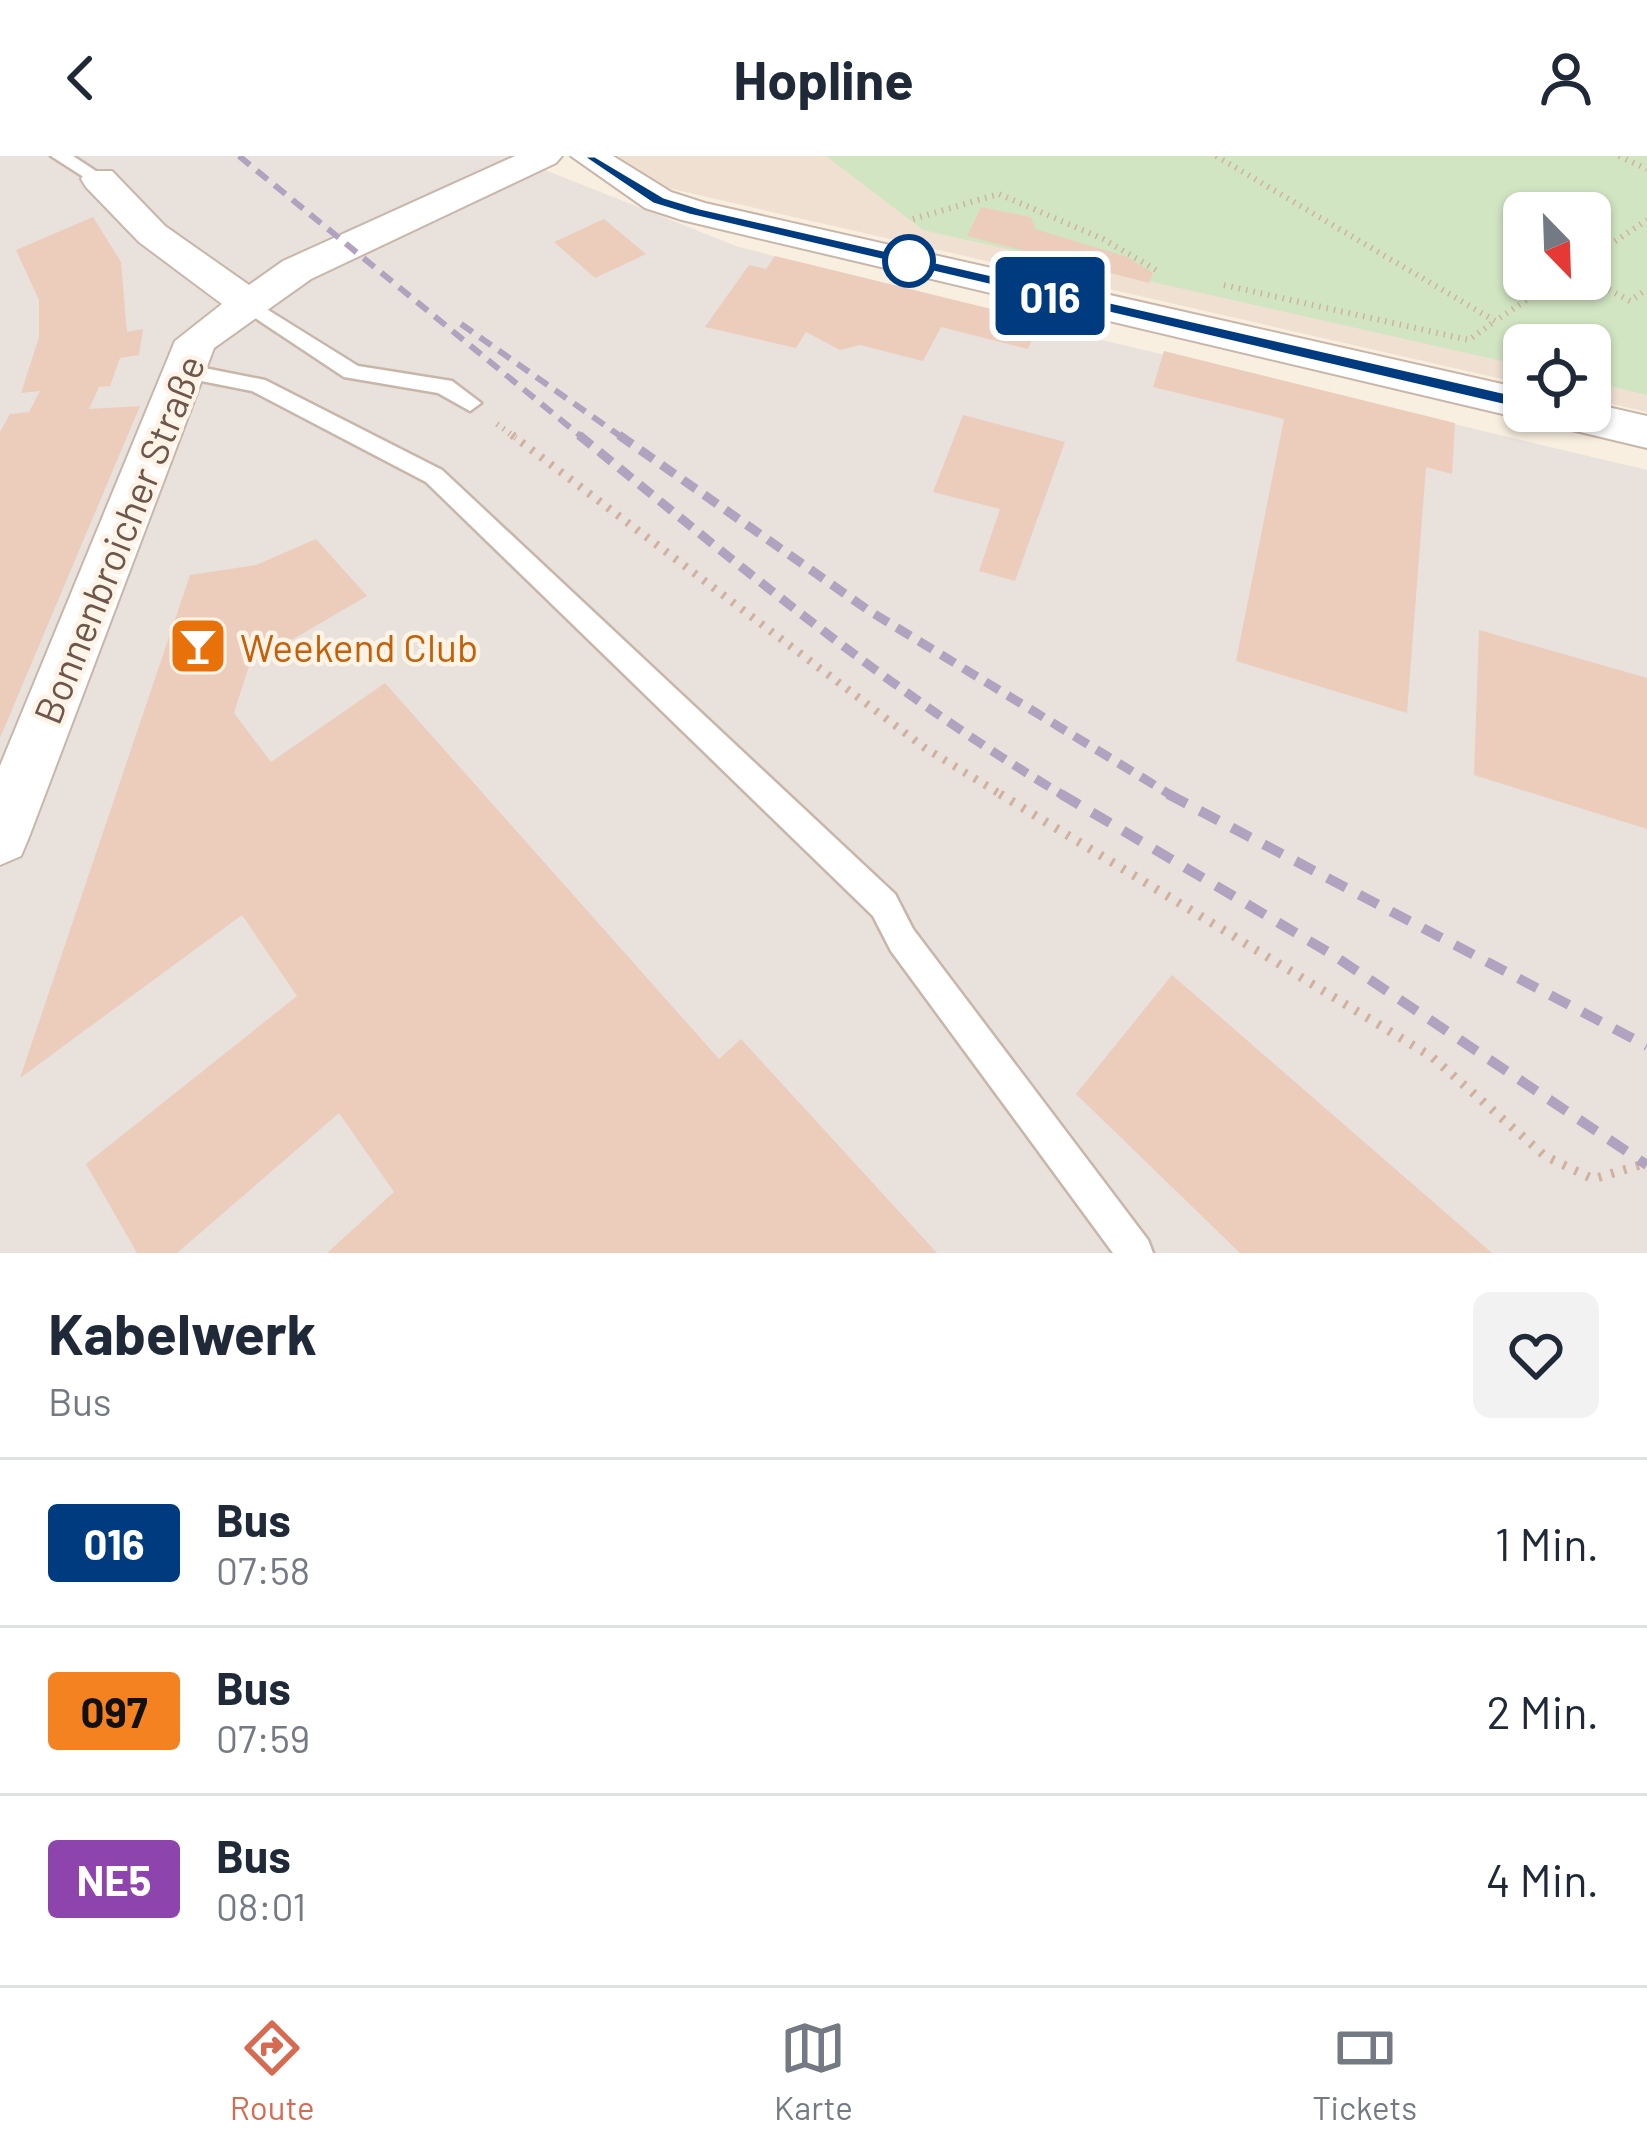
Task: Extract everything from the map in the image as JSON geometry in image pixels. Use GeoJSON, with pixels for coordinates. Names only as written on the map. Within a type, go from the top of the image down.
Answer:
{"type":"FeatureCollection","features":[{"type":"Feature","properties":{"kind":"street","name":"Bonnenbroicher Straße"},"geometry":{"type":"LineString","coordinates":[[0,837],[196,341],[298,270],[544,156]]}},
{"type":"Feature","properties":{"kind":"street"},"geometry":{"type":"LineString","coordinates":[[590,156],[658,200]]}},
{"type":"Feature","properties":{"kind":"street"},"geometry":{"type":"LineString","coordinates":[[496,178],[538,179],[658,200],[1503,399]]}},
{"type":"Feature","properties":{"kind":"street"},"geometry":{"type":"LineString","coordinates":[[99,179],[152,234],[247,303]]}},
{"type":"Feature","properties":{"kind":"street"},"geometry":{"type":"LineString","coordinates":[[1611,424],[1647,432]]}},
{"type":"Feature","properties":{"kind":"lane"},"geometry":{"type":"LineString","coordinates":[[60,156],[99,179]]}},
{"type":"Feature","properties":{"kind":"lane"},"geometry":{"type":"LineString","coordinates":[[247,303],[352,371],[445,386],[470,403]]}},
{"type":"Feature","properties":{"kind":"lane"},"geometry":{"type":"LineString","coordinates":[[184,371],[257,385],[434,476],[884,905],[902,940],[1135,1253]]}},
{"type":"Feature","properties":{"kind":"path"},"geometry":{"type":"LineString","coordinates":[[1216,156],[1496,321]]}},
{"type":"Feature","properties":{"kind":"path"},"geometry":{"type":"LineString","coordinates":[[1619,156],[1647,169]]}},
{"type":"Feature","properties":{"kind":"path"},"geometry":{"type":"LineString","coordinates":[[905,224],[998,194],[1103,239],[1167,278]]}},
{"type":"Feature","properties":{"kind":"path"},"geometry":{"type":"LineString","coordinates":[[1611,244],[1647,220]]}},
{"type":"Feature","properties":{"kind":"path"},"geometry":{"type":"LineString","coordinates":[[1224,285],[1469,340],[1527,300]]}},
{"type":"Feature","properties":{"kind":"path"},"geometry":{"type":"LineString","coordinates":[[1611,291],[1630,301],[1647,289]]}},
{"type":"Feature","properties":{"kind":"path"},"geometry":{"type":"LineString","coordinates":[[470,403],[925,748],[1432,1057],[1545,1156],[1593,1179],[1647,1163]]}},
{"type":"Feature","properties":{"kind":"shaded area"},"geometry":{"type":"Polygon","coordinates":[[[0,156],[510,156],[736,246],[989,313],[1647,470],[1647,1253],[0,1253],[0,156]]]}},
{"type":"Feature","properties":{"kind":"shaded area"},"geometry":{"type":"Polygon","coordinates":[[[618,156],[1647,156],[1647,412],[1611,404],[1611,324],[1503,324],[1503,379],[650,184],[618,156]]]}},
{"type":"Feature","properties":{"kind":"green space"},"geometry":{"type":"Polygon","coordinates":[[[826,156],[1647,156],[1647,395],[1611,386],[1611,324],[1503,324],[1503,361],[923,230],[826,156]]]}},
{"type":"Feature","properties":{"kind":"building"},"geometry":{"type":"Polygon","coordinates":[[[981,207],[1031,217],[1035,229],[1127,257],[1153,273],[1149,283],[967,236],[981,207]]]}},
{"type":"Feature","properties":{"kind":"building"},"geometry":{"type":"Polygon","coordinates":[[[93,217],[121,262],[127,332],[143,329],[139,355],[120,358],[110,386],[99,387],[89,409],[140,406],[0,738],[0,432],[10,414],[29,412],[40,391],[21,393],[39,337],[39,300],[16,250],[93,217]]]}},
{"type":"Feature","properties":{"kind":"building"},"geometry":{"type":"Polygon","coordinates":[[[604,219],[646,254],[595,278],[554,242],[604,219]]]}},
{"type":"Feature","properties":{"kind":"building"},"geometry":{"type":"Polygon","coordinates":[[[775,256],[1040,321],[1028,349],[941,327],[923,361],[860,345],[840,350],[806,332],[796,348],[705,327],[749,265],[766,269],[775,256]]]}},
{"type":"Feature","properties":{"kind":"building"},"geometry":{"type":"Polygon","coordinates":[[[1164,351],[1455,423],[1452,474],[1426,467],[1407,713],[1236,661],[1284,419],[1153,387],[1164,351]]]}},
{"type":"Feature","properties":{"kind":"building"},"geometry":{"type":"Polygon","coordinates":[[[963,415],[1065,442],[1015,581],[979,571],[1000,509],[933,492],[963,415]]]}},
{"type":"Feature","properties":{"kind":"building"},"geometry":{"type":"Polygon","coordinates":[[[316,539],[367,596],[293,639],[256,644],[234,713],[271,762],[385,683],[719,1059],[741,1039],[937,1253],[327,1253],[394,1192],[339,1113],[177,1253],[137,1253],[86,1164],[297,996],[242,915],[20,1078],[190,575],[256,565],[316,539]]]}},
{"type":"Feature","properties":{"kind":"building"},"geometry":{"type":"Polygon","coordinates":[[[1479,630],[1647,678],[1647,829],[1474,775],[1479,630]]]}},
{"type":"Feature","properties":{"kind":"building"},"geometry":{"type":"Polygon","coordinates":[[[1172,975],[1492,1253],[1240,1253],[1076,1094],[1172,975]]]}},
{"type":"Feature","properties":{"kind":"railway"},"geometry":{"type":"LineString","coordinates":[[239,156],[583,438]]}},
{"type":"Feature","properties":{"kind":"railway"},"geometry":{"type":"LineString","coordinates":[[461,324],[623,438]]}},
{"type":"Feature","properties":{"kind":"railway"},"geometry":{"type":"LineString","coordinates":[[579,435],[877,671],[1064,796]]}},
{"type":"Feature","properties":{"kind":"railway"},"geometry":{"type":"LineString","coordinates":[[619,435],[868,610],[1174,797]]}},
{"type":"Feature","properties":{"kind":"railway"},"geometry":{"type":"LineString","coordinates":[[1168,794],[1647,1046]]}},
{"type":"Feature","properties":{"kind":"railway"},"geometry":{"type":"LineString","coordinates":[[1064,796],[1333,955],[1647,1165]]}},
{"type":"Feature","properties":{"kind":"bus line","name":"016"},"geometry":{"type":"LineString","coordinates":[[589,156],[658,200],[695,212],[1503,399]]}},
{"type":"Feature","properties":{"kind":"place","name":"Weekend Club"},"geometry":{"type":"Point","coordinates":[198,646]}}]}
